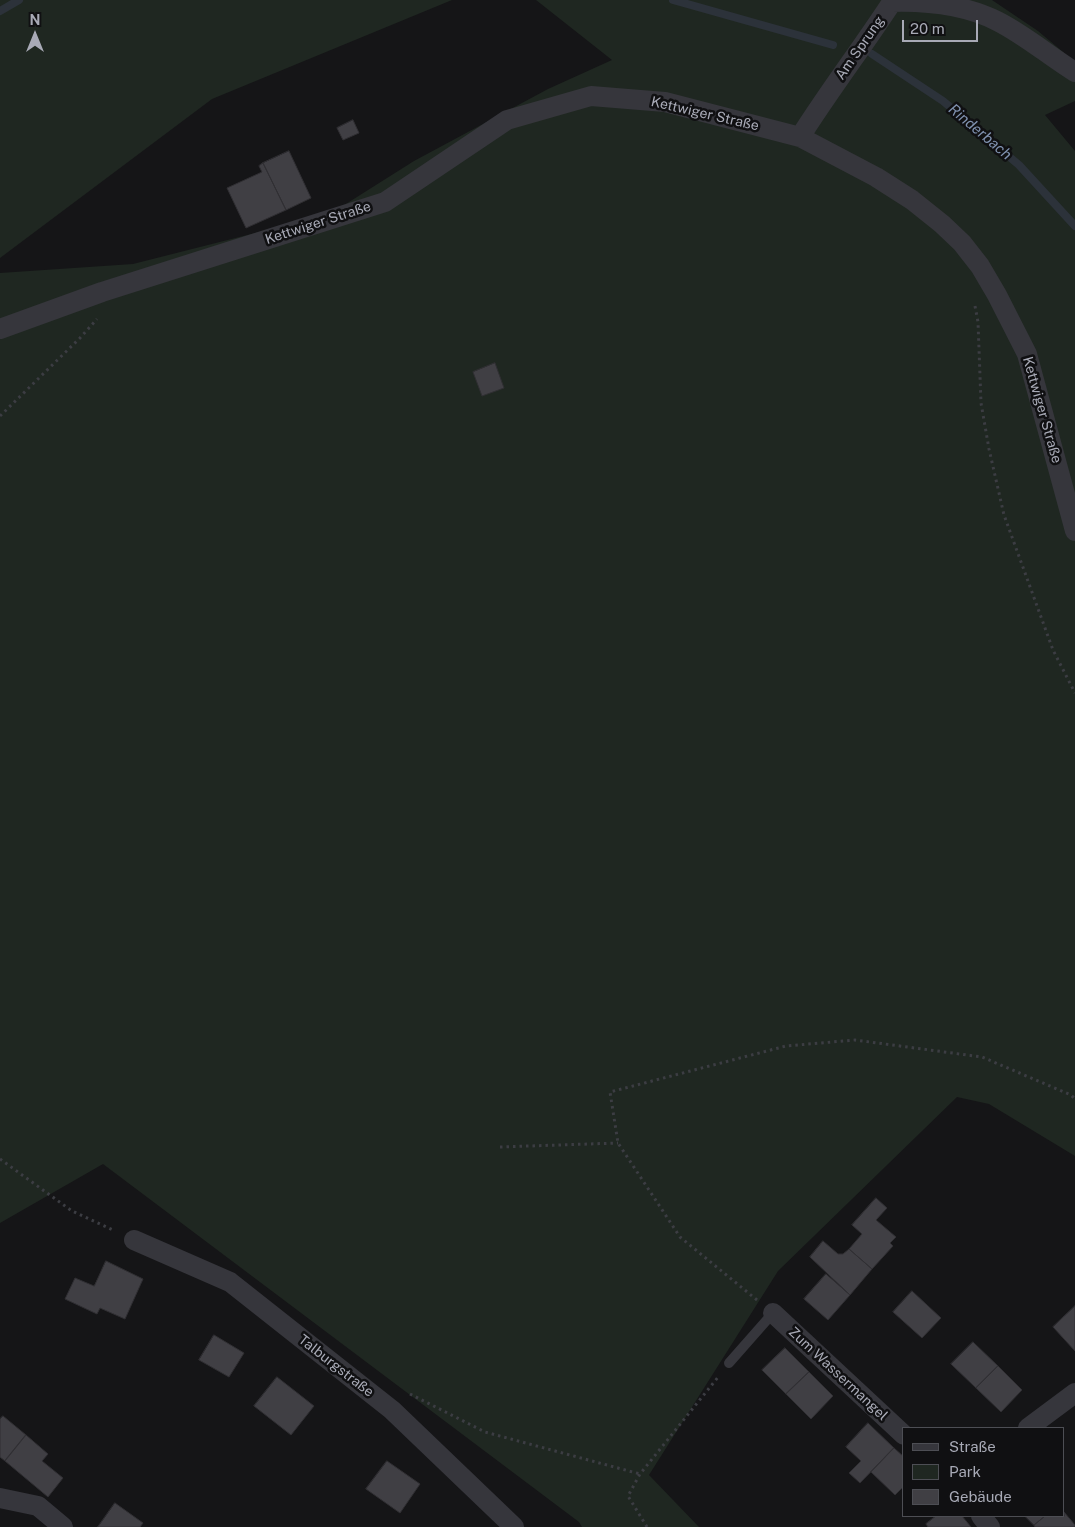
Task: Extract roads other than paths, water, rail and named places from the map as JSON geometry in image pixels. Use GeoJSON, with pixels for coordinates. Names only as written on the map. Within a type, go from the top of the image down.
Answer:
{"type":"FeatureCollection","features":[{"type":"Feature","properties":{"kind":"street","name":"Am Sprung"},"geometry":{"type":"LineString","coordinates":[[800,137],[822,102],[864,46],[892,2],[916,2],[971,11],[996,21],[1016,32],[1075,72]]}},
{"type":"Feature","properties":{"kind":"street","name":"Kettwiger Straße"},"geometry":{"type":"LineString","coordinates":[[0,329],[102,292],[385,202],[507,120],[592,96],[665,102],[800,137],[876,177],[912,200],[962,243],[980,266],[997,295],[1027,354],[1075,531]]}},
{"type":"Feature","properties":{"kind":"street","name":"Talburgstraße"},"geometry":{"type":"LineString","coordinates":[[134,1240],[230,1282],[392,1410],[514,1527]]}},
{"type":"Feature","properties":{"kind":"street","name":"Zum Wassermangel"},"geometry":{"type":"LineString","coordinates":[[773,1312],[902,1433]]}},
{"type":"Feature","properties":{"kind":"street"},"geometry":{"type":"LineString","coordinates":[[1029,1427],[1075,1393]]}},
{"type":"Feature","properties":{"kind":"street"},"geometry":{"type":"LineString","coordinates":[[0,1498],[38,1506],[63,1527]]}},
{"type":"Feature","properties":{"kind":"street"},"geometry":{"type":"LineString","coordinates":[[982,1517],[990,1527]]}},
{"type":"Feature","properties":{"kind":"lane"},"geometry":{"type":"LineString","coordinates":[[729,1363],[773,1312]]}},
{"type":"Feature","properties":{"kind":"waterway","name":"Rinderbach"},"geometry":{"type":"LineString","coordinates":[[0,11],[19,0]]}},
{"type":"Feature","properties":{"kind":"waterway","name":"Rinderbach"},"geometry":{"type":"LineString","coordinates":[[673,0],[833,45]]}},
{"type":"Feature","properties":{"kind":"waterway","name":"Rinderbach"},"geometry":{"type":"LineString","coordinates":[[872,54],[943,101],[1019,165],[1075,226]]}}]}
